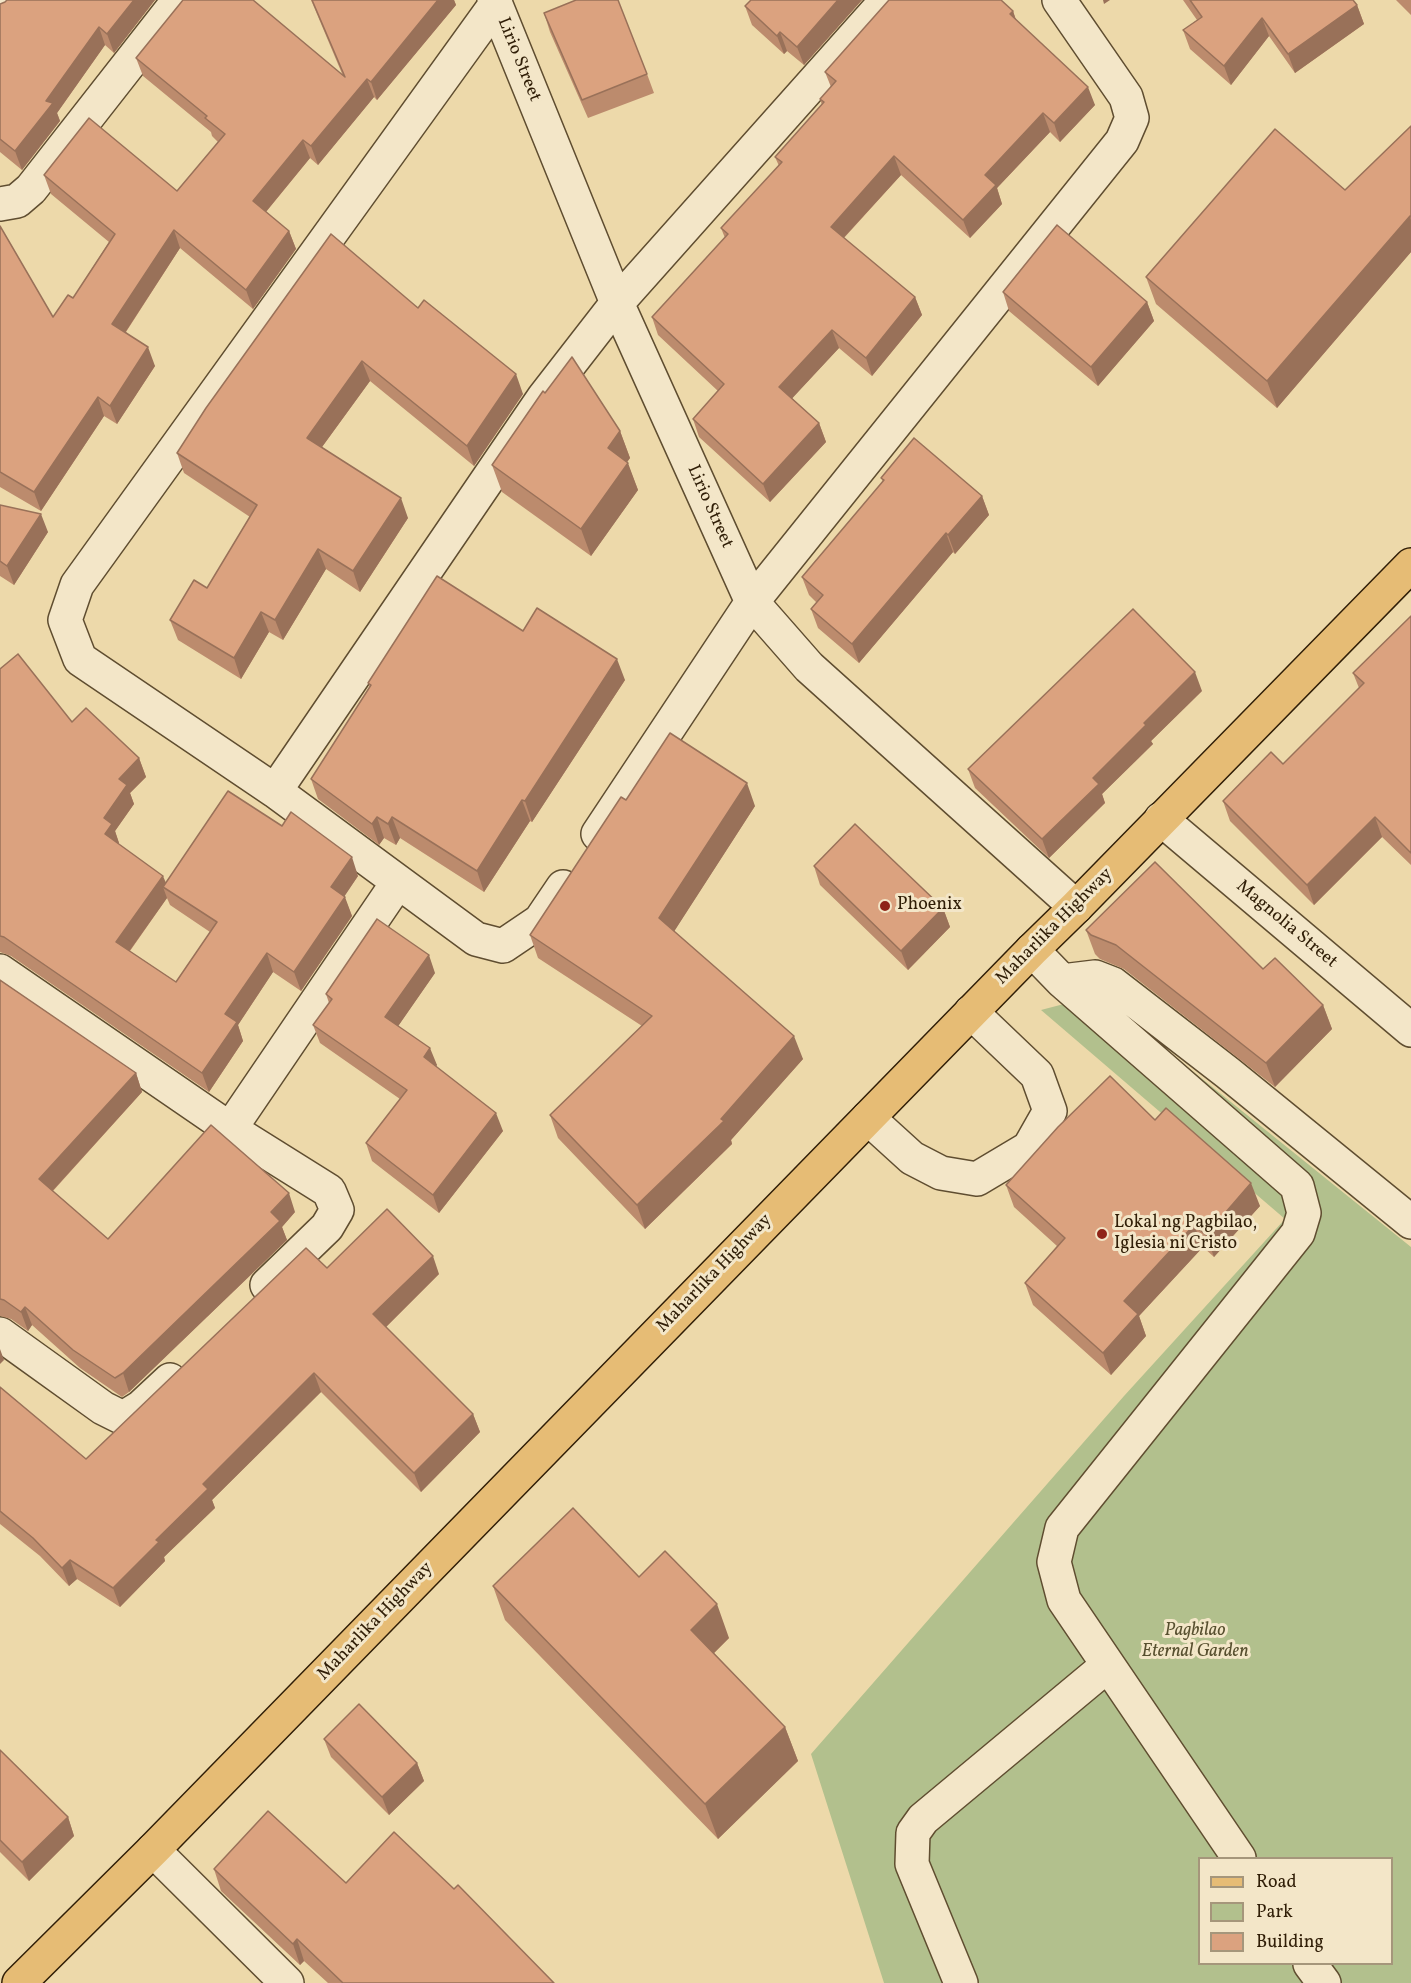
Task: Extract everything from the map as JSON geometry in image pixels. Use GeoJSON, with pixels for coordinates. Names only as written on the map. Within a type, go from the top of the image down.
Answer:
{"type":"FeatureCollection","features":[{"type":"Feature","properties":{"kind":"main road","name":"Maharlika Highway"},"geometry":{"type":"LineString","coordinates":[[19,1983],[153,1850],[1411,565]]}},
{"type":"Feature","properties":{"kind":"street"},"geometry":{"type":"LineString","coordinates":[[0,6],[2,0]]}},
{"type":"Feature","properties":{"kind":"street"},"geometry":{"type":"LineString","coordinates":[[0,204],[16,201],[31,189],[179,0]]}},
{"type":"Feature","properties":{"kind":"street"},"geometry":{"type":"LineString","coordinates":[[275,791],[544,397],[616,303],[886,0]]}},
{"type":"Feature","properties":{"kind":"street"},"geometry":{"type":"LineString","coordinates":[[495,2],[76,585],[65,620],[80,658],[275,791],[476,939],[503,946],[540,921],[752,602],[1122,141],[1132,118],[1126,97],[1059,0]]}},
{"type":"Feature","properties":{"kind":"street","name":"Lirio Street"},"geometry":{"type":"LineString","coordinates":[[495,2],[616,303],[752,602],[808,667],[1076,907]]}},
{"type":"Feature","properties":{"kind":"street","name":"Magnolia Street"},"geometry":{"type":"LineString","coordinates":[[1161,819],[1407,1019]]}},
{"type":"Feature","properties":{"kind":"street"},"geometry":{"type":"LineString","coordinates":[[230,1129],[398,882]]}},
{"type":"Feature","properties":{"kind":"street"},"geometry":{"type":"LineString","coordinates":[[1032,950],[1062,981],[1297,1186],[1304,1213],[1298,1233],[1062,1527],[1054,1562],[1064,1600],[1238,1857]]}},
{"type":"Feature","properties":{"kind":"street"},"geometry":{"type":"LineString","coordinates":[[0,971],[230,1129],[329,1191],[337,1210],[327,1227],[243,1309]]}},
{"type":"Feature","properties":{"kind":"street"},"geometry":{"type":"LineString","coordinates":[[1062,981],[1095,977],[1113,984],[1228,1073],[1411,1222]]}},
{"type":"Feature","properties":{"kind":"street"},"geometry":{"type":"LineString","coordinates":[[868,1118],[912,1158],[941,1173],[977,1179],[1029,1148],[1050,1111],[1037,1075],[971,1012]]}},
{"type":"Feature","properties":{"kind":"street"},"geometry":{"type":"LineString","coordinates":[[0,1334],[103,1408],[123,1418],[141,1407],[192,1358]]}},
{"type":"Feature","properties":{"kind":"street"},"geometry":{"type":"LineString","coordinates":[[961,1983],[912,1864],[913,1833],[923,1819],[1108,1665]]}},
{"type":"Feature","properties":{"kind":"street"},"geometry":{"type":"LineString","coordinates":[[153,1850],[287,1983]]}},
{"type":"Feature","properties":{"kind":"street"},"geometry":{"type":"LineString","coordinates":[[1311,1965],[1324,1983]]}},
{"type":"Feature","properties":{"kind":"green space","name":"Pagbilao Eternal Garden"},"geometry":{"type":"Polygon","coordinates":[[[1098,995],[1411,1247],[1411,1983],[884,1983],[811,1754],[1124,1396],[1285,1219],[1041,1010],[1098,995]]]}},
{"type":"Feature","properties":{"kind":"building"},"geometry":{"type":"Polygon","coordinates":[[[7,0],[134,0],[107,34],[99,27],[46,101],[53,103],[15,151],[0,139],[0,4],[7,0]]]}},
{"type":"Feature","properties":{"kind":"building"},"geometry":{"type":"Polygon","coordinates":[[[183,0],[253,0],[345,77],[312,0],[438,0],[371,82],[367,79],[311,146],[303,140],[253,201],[289,231],[246,290],[174,230],[112,324],[148,347],[110,406],[98,397],[34,492],[0,472],[0,226],[53,317],[68,295],[73,298],[115,234],[44,175],[89,118],[177,191],[225,134],[205,118],[207,116],[136,58],[183,0]]]}},
{"type":"Feature","properties":{"kind":"building"},"geometry":{"type":"Polygon","coordinates":[[[576,0],[618,0],[647,74],[582,100],[544,13],[576,0]]]}},
{"type":"Feature","properties":{"kind":"building"},"geometry":{"type":"Polygon","coordinates":[[[751,0],[838,0],[797,47],[780,32],[777,36],[745,6],[751,0]]]}},
{"type":"Feature","properties":{"kind":"building"},"geometry":{"type":"Polygon","coordinates":[[[889,0],[1001,0],[1013,11],[1010,14],[1088,87],[1054,123],[1043,113],[985,175],[996,185],[963,220],[894,156],[831,227],[915,297],[866,358],[832,330],[779,387],[819,423],[763,484],[693,419],[724,384],[652,317],[728,234],[721,228],[782,162],[775,157],[824,102],[820,99],[836,81],[825,72],[889,0]]]}},
{"type":"Feature","properties":{"kind":"building"},"geometry":{"type":"Polygon","coordinates":[[[1190,0],[1353,0],[1357,5],[1288,54],[1262,18],[1224,66],[1183,30],[1202,17],[1190,0]]]}},
{"type":"Feature","properties":{"kind":"building"},"geometry":{"type":"Polygon","coordinates":[[[1411,126],[1411,217],[1267,381],[1146,277],[1275,129],[1345,190],[1411,126]]]}},
{"type":"Feature","properties":{"kind":"building"},"geometry":{"type":"Polygon","coordinates":[[[1057,225],[1147,302],[1091,367],[1003,292],[1057,225]]]}},
{"type":"Feature","properties":{"kind":"building"},"geometry":{"type":"Polygon","coordinates":[[[331,234],[418,308],[424,300],[516,374],[467,446],[362,361],[307,438],[401,498],[353,571],[318,549],[275,620],[261,612],[234,658],[170,620],[194,580],[207,588],[257,505],[177,453],[206,408],[331,234]]]}},
{"type":"Feature","properties":{"kind":"building"},"geometry":{"type":"Polygon","coordinates":[[[572,357],[620,431],[608,448],[628,463],[581,529],[492,465],[543,391],[545,393],[572,357]]]}},
{"type":"Feature","properties":{"kind":"building"},"geometry":{"type":"Polygon","coordinates":[[[914,438],[982,496],[948,535],[946,533],[852,644],[811,609],[823,595],[802,577],[884,480],[881,478],[914,438]]]}},
{"type":"Feature","properties":{"kind":"building"},"geometry":{"type":"Polygon","coordinates":[[[0,505],[41,514],[7,566],[0,561],[0,505]]]}},
{"type":"Feature","properties":{"kind":"building"},"geometry":{"type":"Polygon","coordinates":[[[437,576],[523,631],[537,608],[617,659],[477,871],[392,817],[388,824],[377,817],[372,824],[311,779],[371,685],[368,683],[437,576]]]}},
{"type":"Feature","properties":{"kind":"building"},"geometry":{"type":"Polygon","coordinates":[[[1133,609],[1195,672],[1093,778],[1099,784],[1042,839],[968,769],[1133,609]]]}},
{"type":"Feature","properties":{"kind":"building"},"geometry":{"type":"Polygon","coordinates":[[[1411,616],[1411,853],[1375,817],[1307,885],[1223,801],[1271,752],[1283,764],[1364,683],[1353,673],[1411,616]]]}},
{"type":"Feature","properties":{"kind":"building"},"geometry":{"type":"Polygon","coordinates":[[[18,654],[72,722],[86,708],[139,758],[119,779],[127,785],[104,818],[112,824],[105,834],[163,876],[116,942],[176,982],[217,922],[163,887],[228,791],[282,826],[291,812],[352,857],[331,887],[345,897],[294,972],[267,953],[225,1014],[237,1022],[202,1073],[0,936],[0,669],[18,654]]]}},
{"type":"Feature","properties":{"kind":"building"},"geometry":{"type":"Polygon","coordinates":[[[670,733],[747,783],[659,918],[794,1036],[721,1119],[724,1121],[637,1205],[550,1115],[652,1016],[530,935],[621,797],[626,800],[670,733]]]}},
{"type":"Feature","properties":{"kind":"building","name":"Phoenix"},"geometry":{"type":"Polygon","coordinates":[[[855,824],[943,908],[901,951],[814,866],[855,824]]]}},
{"type":"Feature","properties":{"kind":"building"},"geometry":{"type":"Polygon","coordinates":[[[1155,862],[1263,969],[1275,958],[1323,1005],[1266,1063],[1116,945],[1091,935],[1086,930],[1155,862]]]}},
{"type":"Feature","properties":{"kind":"building"},"geometry":{"type":"Polygon","coordinates":[[[377,919],[429,955],[385,1017],[430,1048],[424,1057],[496,1113],[433,1195],[366,1143],[407,1090],[313,1025],[332,999],[326,994],[377,919]]]}},
{"type":"Feature","properties":{"kind":"building"},"geometry":{"type":"Polygon","coordinates":[[[0,980],[136,1073],[39,1179],[108,1239],[211,1125],[289,1193],[271,1212],[280,1221],[123,1373],[115,1378],[73,1350],[25,1307],[21,1312],[0,1299],[0,980]]]}},
{"type":"Feature","properties":{"kind":"building"},"geometry":{"type":"Polygon","coordinates":[[[1110,1076],[1155,1120],[1166,1108],[1251,1183],[1206,1235],[1194,1225],[1124,1301],[1138,1314],[1103,1353],[1025,1283],[1065,1238],[1006,1185],[1058,1127],[1110,1076]]]}},
{"type":"Feature","properties":{"kind":"building"},"geometry":{"type":"Polygon","coordinates":[[[387,1209],[433,1256],[373,1314],[473,1414],[414,1473],[314,1373],[203,1484],[208,1489],[156,1540],[159,1542],[113,1588],[70,1560],[62,1568],[33,1538],[0,1511],[0,1387],[86,1459],[306,1248],[327,1268],[387,1209]]]}},
{"type":"Feature","properties":{"kind":"building"},"geometry":{"type":"Polygon","coordinates":[[[573,1508],[639,1577],[665,1551],[717,1604],[691,1630],[785,1727],[705,1804],[493,1586],[573,1508]]]}},
{"type":"Feature","properties":{"kind":"building"},"geometry":{"type":"Polygon","coordinates":[[[359,1704],[417,1763],[382,1797],[324,1739],[359,1704]]]}},
{"type":"Feature","properties":{"kind":"building"},"geometry":{"type":"Polygon","coordinates":[[[0,1750],[68,1817],[22,1862],[0,1840],[0,1750]]]}},
{"type":"Feature","properties":{"kind":"building"},"geometry":{"type":"Polygon","coordinates":[[[268,1811],[346,1883],[394,1832],[454,1889],[458,1885],[554,1983],[343,1983],[297,1939],[293,1944],[214,1869],[268,1811]]]}},
{"type":"Feature","properties":{"kind":"place","name":"Phoenix"},"geometry":{"type":"Point","coordinates":[885,906]}},
{"type":"Feature","properties":{"kind":"place","name":"Lokal ng Pagbilao, Iglesia ni Cristo"},"geometry":{"type":"Point","coordinates":[1102,1234]}}]}
